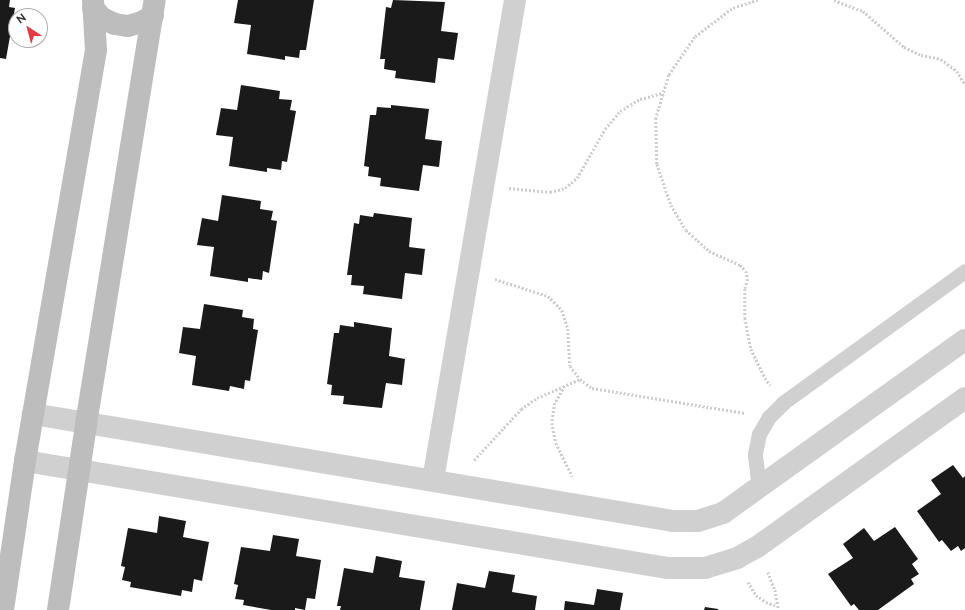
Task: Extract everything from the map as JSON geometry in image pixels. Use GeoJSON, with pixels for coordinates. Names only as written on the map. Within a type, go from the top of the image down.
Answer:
{"type":"FeatureCollection","features":[{"type":"Feature","properties":{"kind":"street"},"geometry":{"type":"LineString","coordinates":[[443,482],[468,272],[515,0]]}},
{"type":"Feature","properties":{"kind":"street"},"geometry":{"type":"LineString","coordinates":[[93,4],[102,18],[115,24],[128,26],[142,22],[154,7]]}},
{"type":"Feature","properties":{"kind":"street"},"geometry":{"type":"LineString","coordinates":[[3,610],[25,461],[96,50],[93,4]]}},
{"type":"Feature","properties":{"kind":"street"},"geometry":{"type":"LineString","coordinates":[[58,610],[86,424],[154,7]]}},
{"type":"Feature","properties":{"kind":"street"},"geometry":{"type":"LineString","coordinates":[[33,414],[673,521],[698,521],[723,513],[963,346]]}},
{"type":"Feature","properties":{"kind":"street"},"geometry":{"type":"LineString","coordinates":[[25,461],[668,568],[705,568],[737,558],[757,547],[965,398]]}},
{"type":"Feature","properties":{"kind":"lane"},"geometry":{"type":"LineString","coordinates":[[759,488],[755,454],[759,434],[769,417],[784,402],[965,270]]}},
{"type":"Feature","properties":{"kind":"path"},"geometry":{"type":"LineString","coordinates":[[758,0],[732,9],[695,37],[669,75],[656,118],[656,164],[671,205],[686,230],[709,251],[740,265],[746,271],[748,279],[745,289],[745,318],[751,349],[765,378],[784,402]]}},
{"type":"Feature","properties":{"kind":"path"},"geometry":{"type":"LineString","coordinates":[[834,0],[863,11],[904,47],[921,55],[941,59],[957,71],[965,85]]}},
{"type":"Feature","properties":{"kind":"path"},"geometry":{"type":"LineString","coordinates":[[483,186],[550,192],[565,188],[578,178],[605,129],[620,111],[640,99],[664,93]]}},
{"type":"Feature","properties":{"kind":"path"},"geometry":{"type":"LineString","coordinates":[[468,272],[530,289],[548,296],[562,310],[568,329],[570,366],[580,379],[592,388],[769,417]]}},
{"type":"Feature","properties":{"kind":"path"},"geometry":{"type":"LineString","coordinates":[[443,482],[522,409],[537,398],[580,379]]}},
{"type":"Feature","properties":{"kind":"path"},"geometry":{"type":"LineString","coordinates":[[565,385],[555,403],[552,423],[556,443],[586,506]]}},
{"type":"Feature","properties":{"kind":"path"},"geometry":{"type":"LineString","coordinates":[[757,547],[775,590],[779,610]]}},
{"type":"Feature","properties":{"kind":"path"},"geometry":{"type":"LineString","coordinates":[[737,558],[749,585],[756,595],[766,602],[777,606]]}},
{"type":"Feature","properties":{"kind":"building"},"geometry":{"type":"Polygon","coordinates":[[[0,0],[10,0],[9,7],[15,8],[8,8],[8,48],[6,59],[0,58],[0,0]]]}},
{"type":"Feature","properties":{"kind":"building"},"geometry":{"type":"Polygon","coordinates":[[[238,0],[314,0],[306,50],[300,50],[299,58],[285,56],[285,60],[247,54],[251,25],[234,23],[238,0]]]}},
{"type":"Feature","properties":{"kind":"building"},"geometry":{"type":"Polygon","coordinates":[[[393,0],[445,2],[441,31],[458,33],[454,60],[438,58],[435,83],[395,78],[396,71],[384,69],[385,59],[380,59],[386,7],[391,8],[393,0]]]}},
{"type":"Feature","properties":{"kind":"building"},"geometry":{"type":"Polygon","coordinates":[[[241,85],[280,91],[279,99],[292,100],[290,110],[296,111],[287,162],[282,161],[281,170],[267,168],[267,172],[229,166],[233,137],[216,135],[221,108],[237,110],[241,85]]]}},
{"type":"Feature","properties":{"kind":"building"},"geometry":{"type":"Polygon","coordinates":[[[391,105],[429,109],[425,139],[442,141],[439,167],[423,165],[419,191],[380,186],[381,178],[368,176],[369,167],[364,166],[370,115],[376,115],[377,107],[391,108],[391,105]]]}},
{"type":"Feature","properties":{"kind":"building"},"geometry":{"type":"Polygon","coordinates":[[[222,195],[261,201],[260,209],[273,211],[271,220],[277,221],[269,273],[263,271],[262,280],[248,278],[248,282],[210,276],[214,247],[197,245],[202,218],[218,221],[222,195]]]}},
{"type":"Feature","properties":{"kind":"building"},"geometry":{"type":"Polygon","coordinates":[[[374,213],[412,218],[409,247],[425,249],[422,275],[405,273],[402,299],[363,294],[364,286],[351,285],[352,275],[347,275],[354,223],[359,224],[360,215],[373,217],[374,213]]]}},
{"type":"Feature","properties":{"kind":"building"},"geometry":{"type":"Polygon","coordinates":[[[204,304],[243,310],[242,317],[254,319],[253,329],[258,330],[250,381],[245,380],[244,389],[230,386],[229,391],[192,385],[196,356],[179,353],[183,327],[200,329],[204,304]]]}},
{"type":"Feature","properties":{"kind":"building"},"geometry":{"type":"Polygon","coordinates":[[[354,322],[392,328],[389,356],[405,359],[402,385],[386,383],[382,408],[343,404],[344,396],[331,395],[332,385],[327,384],[334,333],[339,333],[340,325],[354,327],[354,322]]]}},
{"type":"Feature","properties":{"kind":"building"},"geometry":{"type":"Polygon","coordinates":[[[953,465],[963,478],[965,476],[965,548],[961,551],[958,546],[951,551],[942,540],[939,542],[917,511],[941,494],[931,480],[953,465]]]}},
{"type":"Feature","properties":{"kind":"building"},"geometry":{"type":"Polygon","coordinates":[[[159,516],[186,521],[183,537],[209,542],[202,581],[194,579],[192,592],[182,590],[181,596],[130,587],[131,582],[122,580],[125,567],[121,566],[128,528],[157,533],[159,516]]]}},
{"type":"Feature","properties":{"kind":"building"},"geometry":{"type":"Polygon","coordinates":[[[895,527],[918,559],[912,564],[919,574],[911,579],[914,584],[878,610],[859,610],[854,604],[851,606],[828,574],[853,558],[843,544],[864,528],[874,541],[895,527]]]}},
{"type":"Feature","properties":{"kind":"building"},"geometry":{"type":"Polygon","coordinates":[[[273,535],[299,539],[296,556],[321,560],[315,599],[307,598],[305,610],[295,608],[295,610],[271,610],[243,605],[244,600],[235,599],[238,585],[234,584],[241,547],[270,551],[273,535]]]}},
{"type":"Feature","properties":{"kind":"building"},"geometry":{"type":"Polygon","coordinates":[[[376,556],[402,561],[399,577],[425,581],[420,610],[340,610],[341,606],[337,606],[344,568],[373,573],[376,556]]]}},
{"type":"Feature","properties":{"kind":"building"},"geometry":{"type":"Polygon","coordinates":[[[489,571],[515,575],[512,592],[537,596],[535,610],[452,610],[457,583],[485,588],[489,571]]]}},
{"type":"Feature","properties":{"kind":"building"},"geometry":{"type":"Polygon","coordinates":[[[597,589],[623,593],[620,610],[564,610],[565,601],[594,605],[597,589]]]}},
{"type":"Feature","properties":{"kind":"building"},"geometry":{"type":"Polygon","coordinates":[[[705,607],[718,609],[718,610],[704,610],[705,607]]]}}]}
